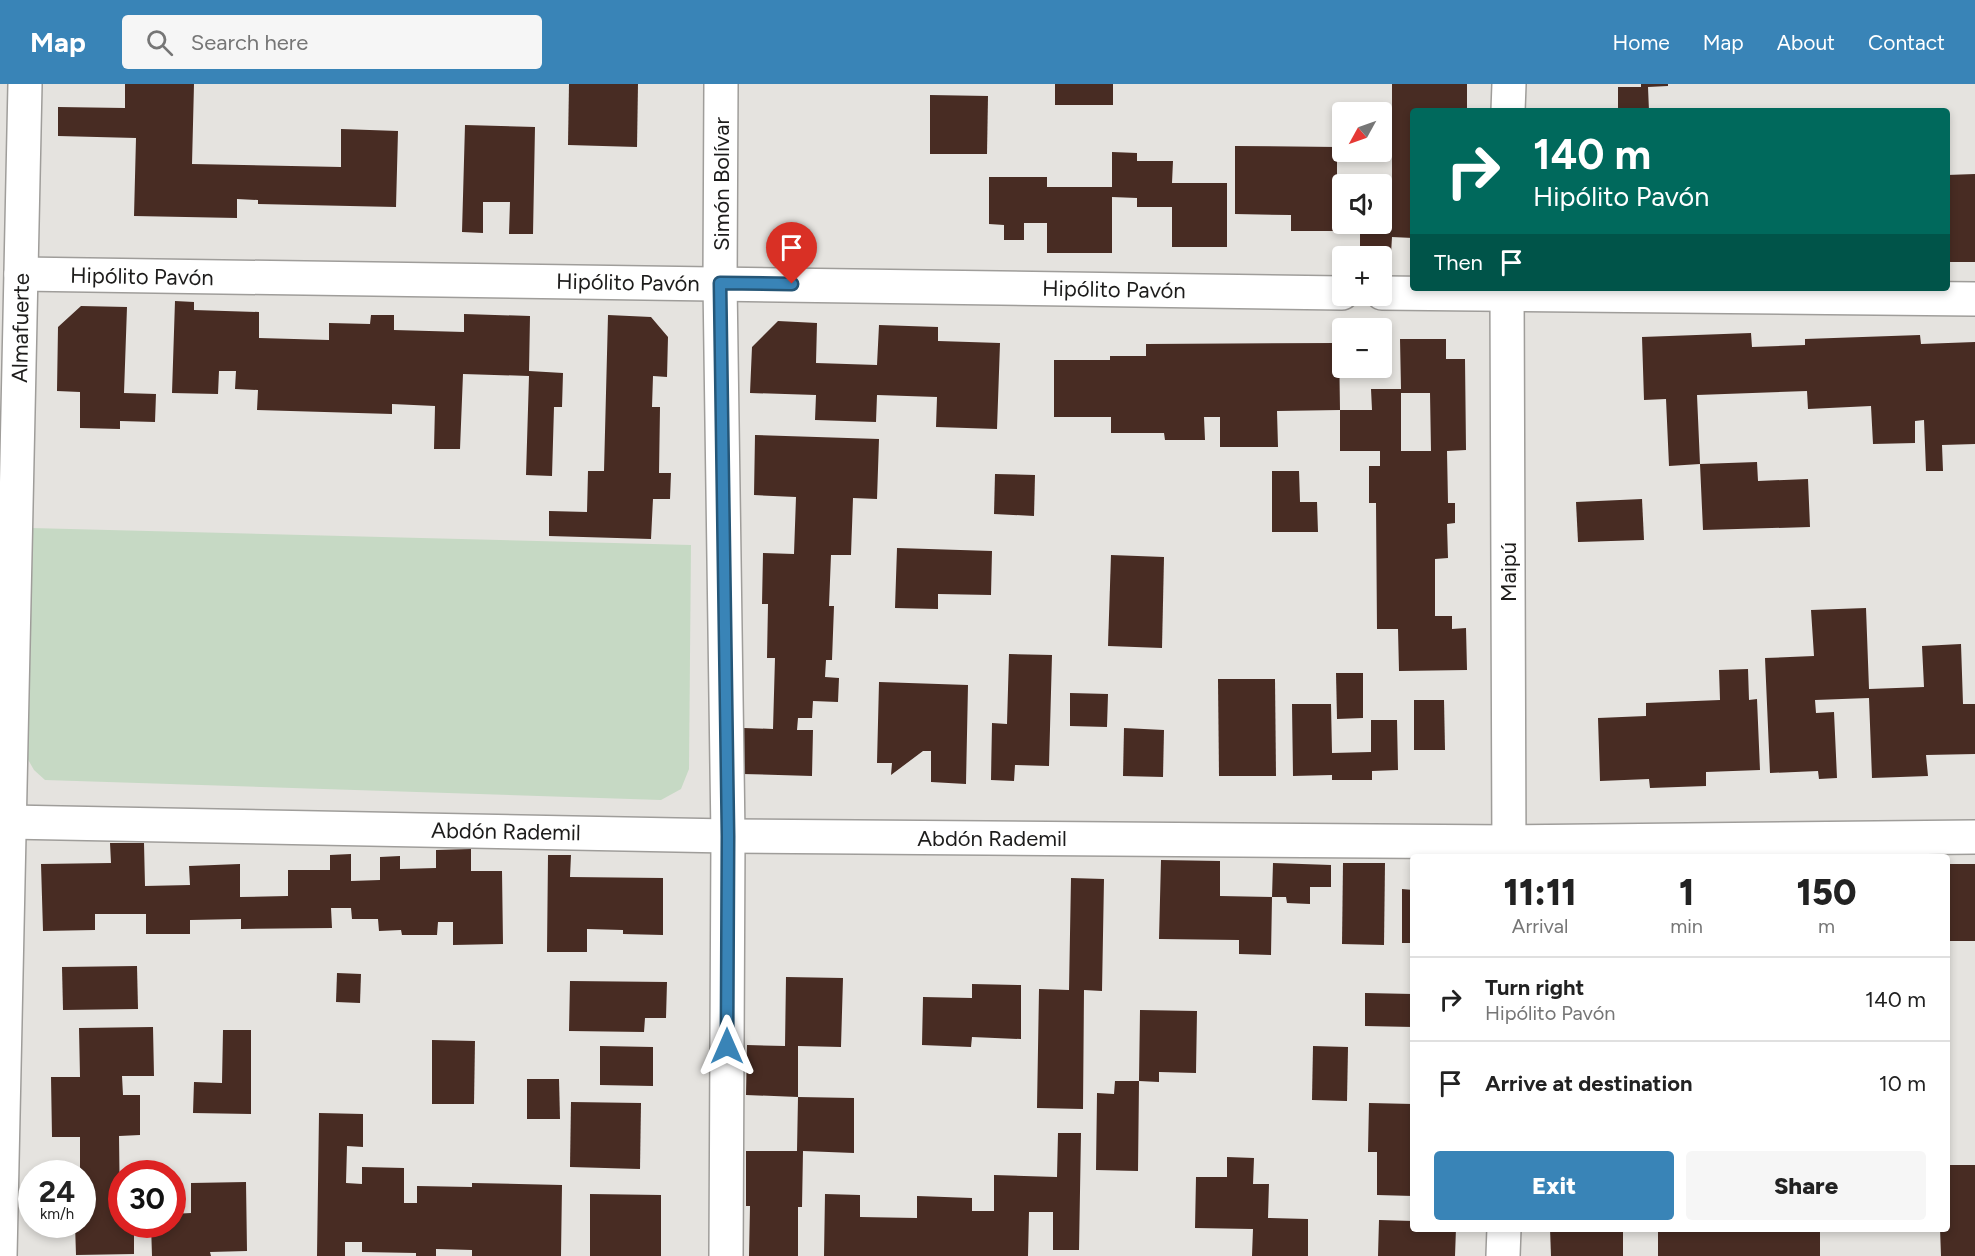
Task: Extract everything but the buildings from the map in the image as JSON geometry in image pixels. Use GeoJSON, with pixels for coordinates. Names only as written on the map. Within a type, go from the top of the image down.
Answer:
{"type":"FeatureCollection","features":[{"type":"Feature","properties":{"kind":"street","name":"Almafuerte"},"geometry":{"type":"LineString","coordinates":[[0,1256],[25,84]]}},
{"type":"Feature","properties":{"kind":"street","name":"Simón Bolívar"},"geometry":{"type":"LineString","coordinates":[[721,84],[720,283],[728,836],[726,1256]]}},
{"type":"Feature","properties":{"kind":"street"},"geometry":{"type":"LineString","coordinates":[[1508,108],[1509,84]]}},
{"type":"Feature","properties":{"kind":"street","name":"Hipólito Pavón"},"geometry":{"type":"LineString","coordinates":[[21,274],[1332,293]]}},
{"type":"Feature","properties":{"kind":"street"},"geometry":{"type":"LineString","coordinates":[[1392,293],[1507,292],[1975,299]]}},
{"type":"Feature","properties":{"kind":"street","name":"Maipú"},"geometry":{"type":"LineString","coordinates":[[1507,292],[1510,849]]}},
{"type":"Feature","properties":{"kind":"street","name":"Abdón Rademil"},"geometry":{"type":"LineString","coordinates":[[9,822],[1510,849],[1975,837]]}},
{"type":"Feature","properties":{"kind":"street"},"geometry":{"type":"LineString","coordinates":[[1503,1256],[1504,1232]]}},
{"type":"Feature","properties":{"kind":"green space"},"geometry":{"type":"Polygon","coordinates":[[[31,528],[691,545],[689,769],[681,789],[661,800],[45,780],[34,770],[26,756],[31,528]]]}},
{"type":"Feature","properties":{"kind":"route"},"geometry":{"type":"LineString","coordinates":[[727,1046],[728,836],[720,283],[792,284]]}}]}
